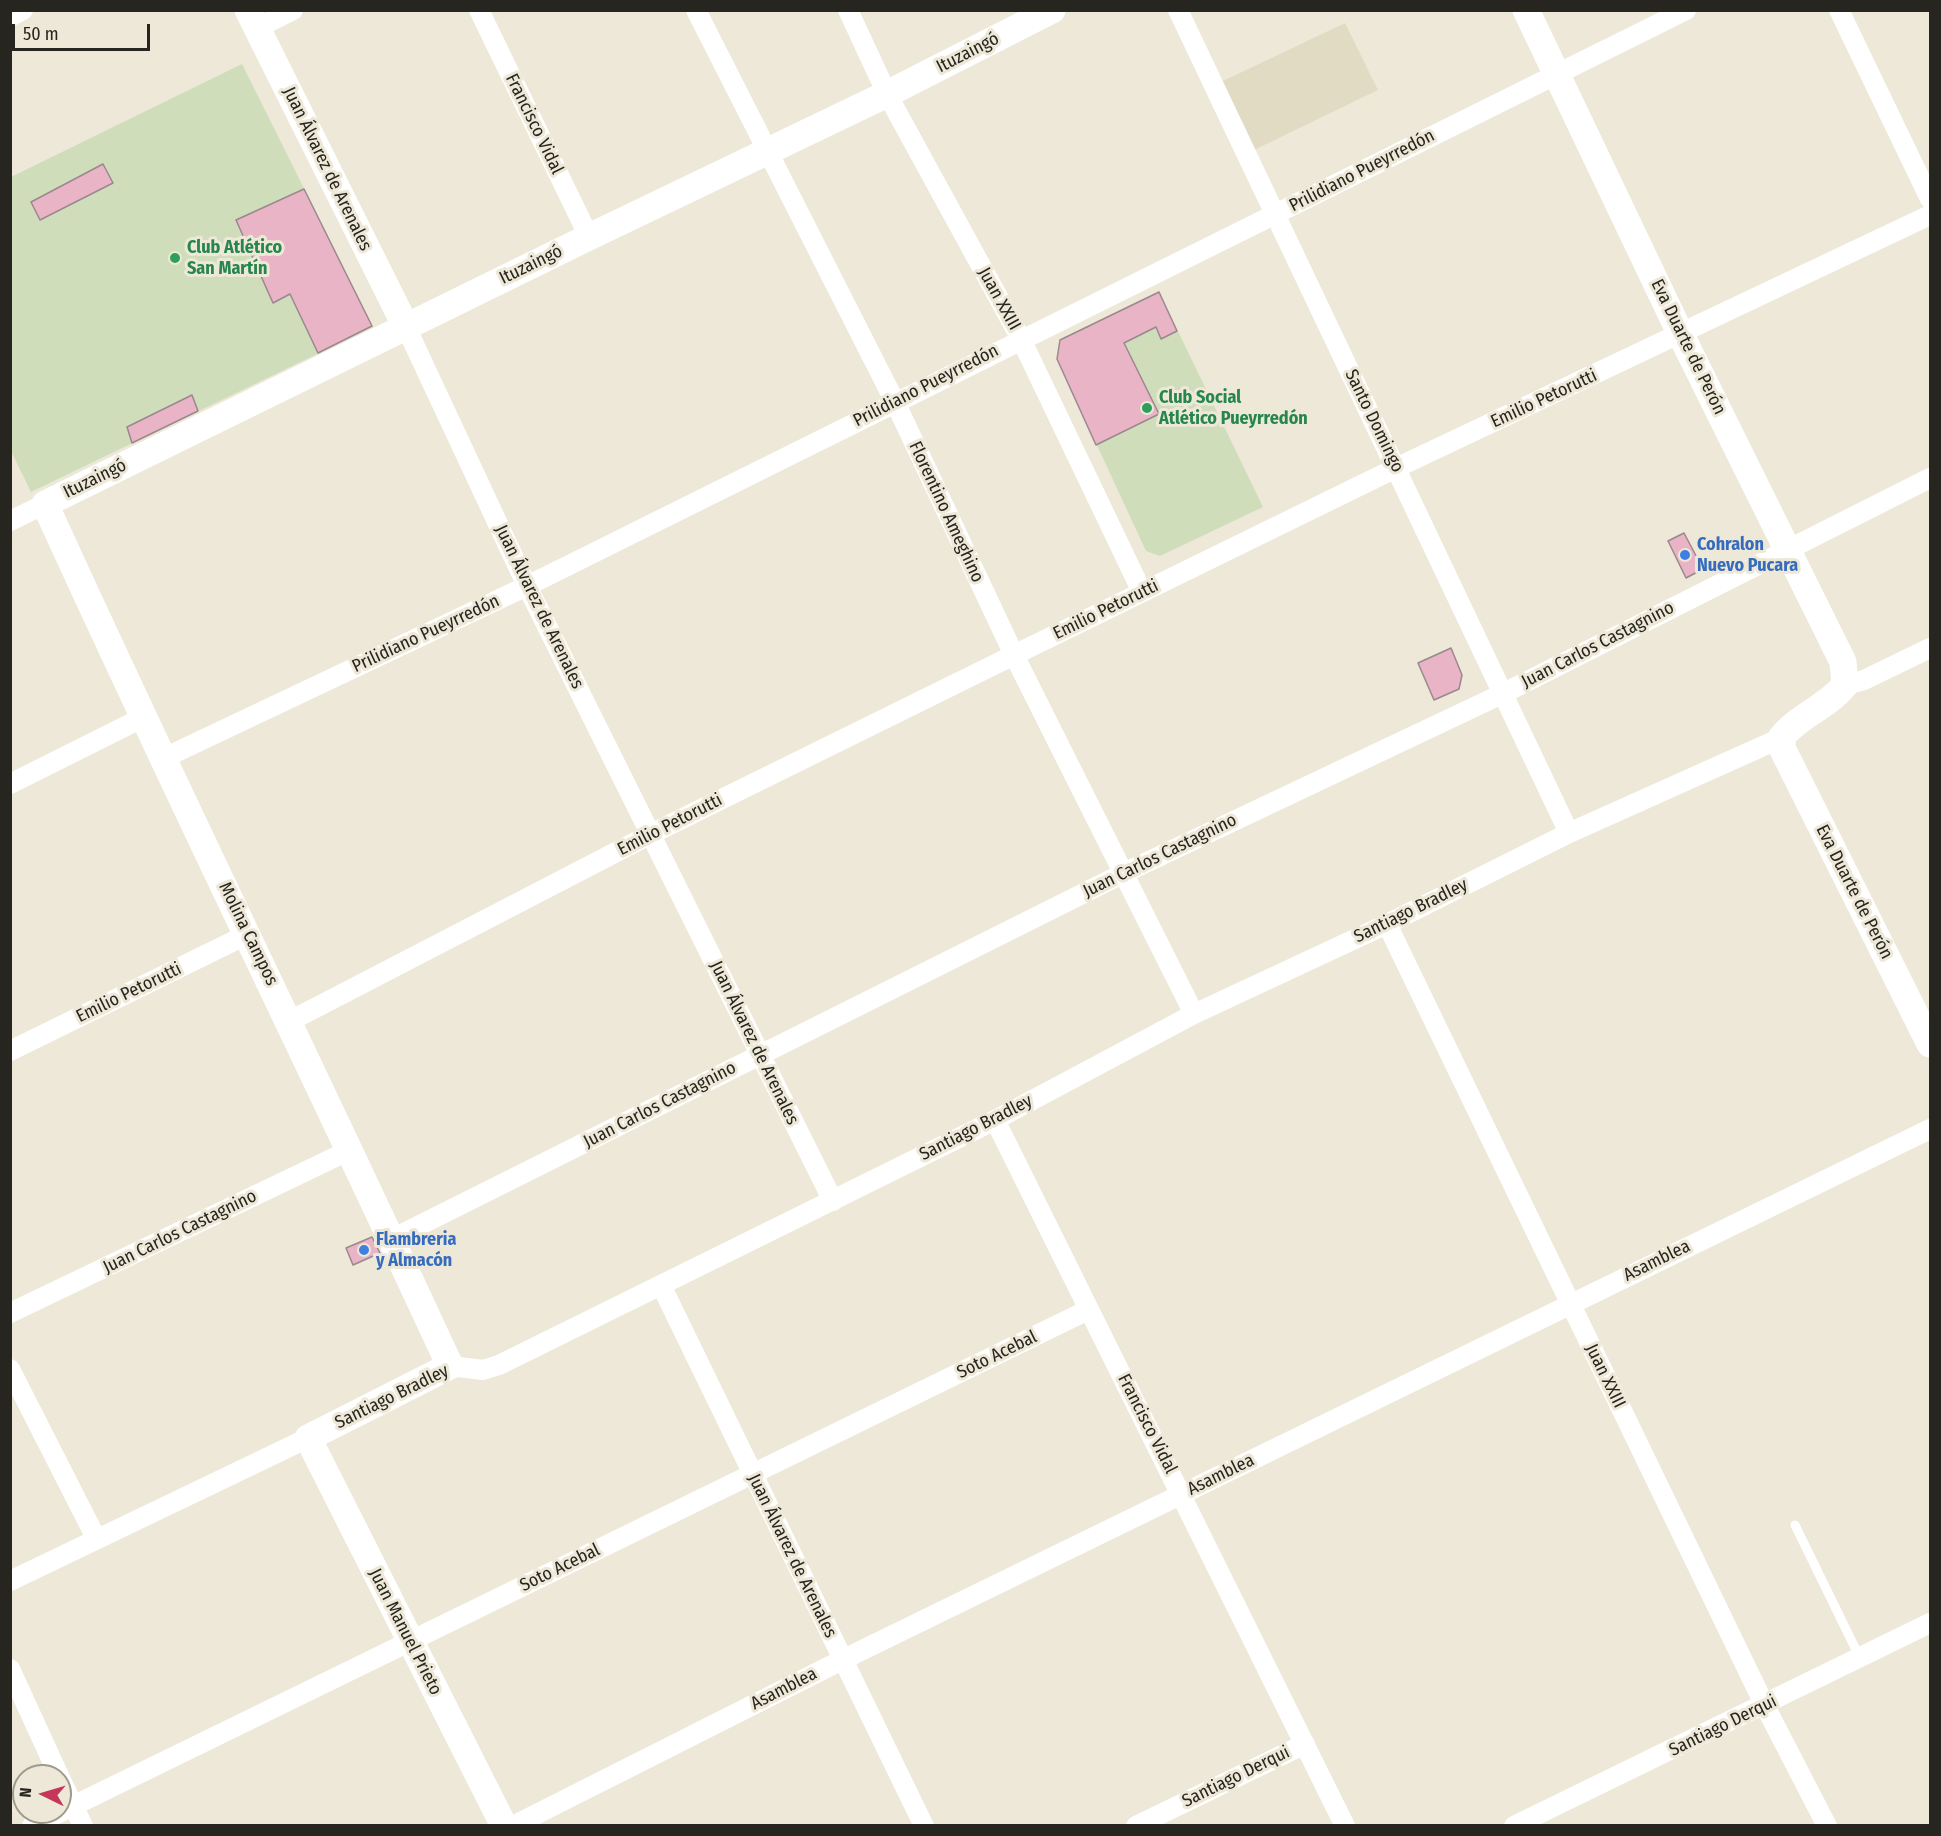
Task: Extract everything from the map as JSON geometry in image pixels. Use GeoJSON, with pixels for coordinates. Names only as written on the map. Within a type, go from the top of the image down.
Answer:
{"type":"FeatureCollection","features":[{"type":"Feature","properties":{"kind":"street"},"geometry":{"type":"LineString","coordinates":[[10,17],[23,10]]}},
{"type":"Feature","properties":{"kind":"street"},"geometry":{"type":"LineString","coordinates":[[253,19],[293,10]]}},
{"type":"Feature","properties":{"kind":"street","name":"Francisco Vidal"},"geometry":{"type":"LineString","coordinates":[[479,10],[589,237]]}},
{"type":"Feature","properties":{"kind":"street","name":"Florentino Ameghino"},"geometry":{"type":"LineString","coordinates":[[696,10],[765,151],[895,402],[1014,655],[1194,1014]]}},
{"type":"Feature","properties":{"kind":"street","name":"Juan XXIII"},"geometry":{"type":"LineString","coordinates":[[848,10],[887,94],[1021,339],[1142,592]]}},
{"type":"Feature","properties":{"kind":"street","name":"Ituzaingó"},"geometry":{"type":"LineString","coordinates":[[10,521],[765,151],[887,94],[1052,10]]}},
{"type":"Feature","properties":{"kind":"street","name":"Santo Domingo"},"geometry":{"type":"LineString","coordinates":[[1178,10],[1569,833]]}},
{"type":"Feature","properties":{"kind":"street","name":"Eva Duarte de Perón"},"geometry":{"type":"LineString","coordinates":[[1526,10],[1681,335],[1843,662],[1845,685]]}},
{"type":"Feature","properties":{"kind":"street","name":"Prilidiano Pueyrredón"},"geometry":{"type":"LineString","coordinates":[[164,758],[527,586],[1686,10]]}},
{"type":"Feature","properties":{"kind":"street"},"geometry":{"type":"LineString","coordinates":[[1839,10],[1930,199]]}},
{"type":"Feature","properties":{"kind":"street","name":"Juan Álvarez de Arenales"},"geometry":{"type":"LineString","coordinates":[[253,19],[406,327],[527,586],[833,1201]]}},
{"type":"Feature","properties":{"kind":"street","name":"Emilio Petorutti"},"geometry":{"type":"LineString","coordinates":[[290,1021],[651,834],[1142,592],[1396,468],[1681,335],[1930,215]]}},
{"type":"Feature","properties":{"kind":"street","name":"Juan Carlos Castagnino"},"geometry":{"type":"LineString","coordinates":[[392,1239],[1124,873],[1504,693],[1787,548],[1930,478]]}},
{"type":"Feature","properties":{"kind":"street","name":"Molina Campos"},"geometry":{"type":"LineString","coordinates":[[45,504],[142,718],[164,758],[290,1021],[450,1366]]}},
{"type":"Feature","properties":{"kind":"street","name":"Santiago Bradley"},"geometry":{"type":"LineString","coordinates":[[10,1581],[308,1438],[450,1366],[483,1370],[499,1365],[995,1120],[1194,1014],[1387,924],[1569,833],[1781,738],[1787,730],[1831,700],[1845,685],[1864,680],[1930,648]]}},
{"type":"Feature","properties":{"kind":"street"},"geometry":{"type":"LineString","coordinates":[[10,784],[142,718]]}},
{"type":"Feature","properties":{"kind":"street","name":"Eva Duarte de Perón"},"geometry":{"type":"LineString","coordinates":[[1781,738],[1783,750],[1930,1044]]}},
{"type":"Feature","properties":{"kind":"street","name":"Juan XXIII"},"geometry":{"type":"LineString","coordinates":[[1387,924],[1765,1706],[1827,1826]]}},
{"type":"Feature","properties":{"kind":"street","name":"Emilio Petorutti"},"geometry":{"type":"LineString","coordinates":[[10,1051],[248,934]]}},
{"type":"Feature","properties":{"kind":"street","name":"Francisco Vidal"},"geometry":{"type":"LineString","coordinates":[[995,1120],[1088,1310],[1182,1493],[1345,1826]]}},
{"type":"Feature","properties":{"kind":"street","name":"Asamblea"},"geometry":{"type":"LineString","coordinates":[[513,1826],[842,1660],[1930,1129]]}},
{"type":"Feature","properties":{"kind":"street","name":"Juan Carlos Castagnino"},"geometry":{"type":"LineString","coordinates":[[10,1313],[350,1150]]}},
{"type":"Feature","properties":{"kind":"street","name":"Juan Álvarez de Arenales"},"geometry":{"type":"LineString","coordinates":[[661,1285],[924,1826]]}},
{"type":"Feature","properties":{"kind":"street","name":"Soto Acebal"},"geometry":{"type":"LineString","coordinates":[[32,1826],[1088,1310]]}},
{"type":"Feature","properties":{"kind":"street"},"geometry":{"type":"LineString","coordinates":[[10,1369],[96,1538]]}},
{"type":"Feature","properties":{"kind":"street","name":"Juan Manuel Prieto"},"geometry":{"type":"LineString","coordinates":[[308,1438],[504,1826]]}},
{"type":"Feature","properties":{"kind":"street","name":"Santiago Derqui"},"geometry":{"type":"LineString","coordinates":[[1514,1826],[1765,1706],[1930,1623]]}},
{"type":"Feature","properties":{"kind":"street"},"geometry":{"type":"LineString","coordinates":[[10,1669],[54,1764]]}},
{"type":"Feature","properties":{"kind":"street","name":"Santiago Derqui"},"geometry":{"type":"LineString","coordinates":[[1136,1826],[1305,1744]]}},
{"type":"Feature","properties":{"kind":"street"},"geometry":{"type":"LineString","coordinates":[[73,1806],[82,1826]]}},
{"type":"Feature","properties":{"kind":"lane"},"geometry":{"type":"LineString","coordinates":[[1795,1525],[1860,1658]]}},
{"type":"Feature","properties":{"kind":"shaded area"},"geometry":{"type":"Polygon","coordinates":[[[1345,23],[1378,90],[1254,150],[1221,82],[1345,23]]]}},
{"type":"Feature","properties":{"kind":"green space","name":"Club Atlético San Martín"},"geometry":{"type":"Polygon","coordinates":[[[242,64],[373,327],[31,492],[11,451],[11,177],[242,64]]]}},
{"type":"Feature","properties":{"kind":"green space","name":"Club Social Atlético Pueyrredón"},"geometry":{"type":"Polygon","coordinates":[[[1159,292],[1263,507],[1160,556],[1146,551],[1057,359],[1060,340],[1159,292]]]}},
{"type":"Feature","properties":{"kind":"building"},"geometry":{"type":"Polygon","coordinates":[[[103,164],[113,183],[40,220],[31,202],[103,164]]]}},
{"type":"Feature","properties":{"kind":"building"},"geometry":{"type":"Polygon","coordinates":[[[304,189],[372,326],[318,353],[290,294],[273,303],[236,220],[304,189]]]}},
{"type":"Feature","properties":{"kind":"building"},"geometry":{"type":"Polygon","coordinates":[[[1159,292],[1177,331],[1161,339],[1156,327],[1124,343],[1159,414],[1096,445],[1057,359],[1060,340],[1159,292]]]}},
{"type":"Feature","properties":{"kind":"building"},"geometry":{"type":"Polygon","coordinates":[[[192,395],[198,411],[132,443],[127,427],[192,395]]]}},
{"type":"Feature","properties":{"kind":"building","name":"Cohralon Nuevo Pucara"},"geometry":{"type":"Polygon","coordinates":[[[1684,533],[1703,569],[1686,578],[1668,541],[1684,533]]]}},
{"type":"Feature","properties":{"kind":"building"},"geometry":{"type":"Polygon","coordinates":[[[1451,648],[1462,675],[1459,689],[1434,700],[1418,663],[1451,648]]]}},
{"type":"Feature","properties":{"kind":"building","name":"Flambreria y Almacón"},"geometry":{"type":"Polygon","coordinates":[[[372,1237],[380,1253],[353,1265],[346,1248],[372,1237]]]}},
{"type":"Feature","properties":{"kind":"place","name":"Club Atlético San Martín"},"geometry":{"type":"Point","coordinates":[175,258]}},
{"type":"Feature","properties":{"kind":"place","name":"Club Social Atlético Pueyrredón"},"geometry":{"type":"Point","coordinates":[1147,408]}},
{"type":"Feature","properties":{"kind":"place","name":"Cohralon Nuevo Pucara"},"geometry":{"type":"Point","coordinates":[1685,555]}},
{"type":"Feature","properties":{"kind":"place","name":"Flambreria y Almacón"},"geometry":{"type":"Point","coordinates":[364,1250]}}]}
